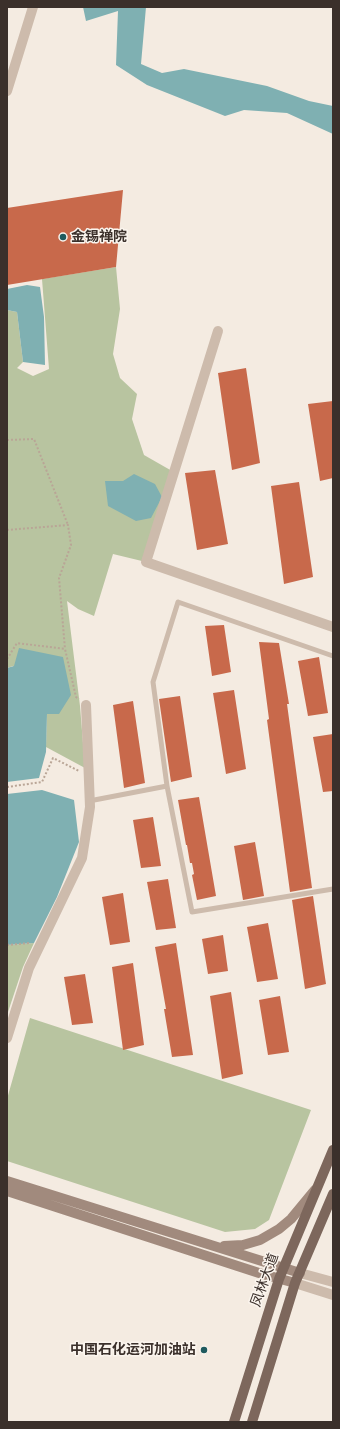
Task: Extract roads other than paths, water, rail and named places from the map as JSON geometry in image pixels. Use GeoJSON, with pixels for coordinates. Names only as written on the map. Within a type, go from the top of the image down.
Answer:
{"type":"FeatureCollection","features":[{"type":"Feature","properties":{"kind":"main road","name":"凤林大道"},"geometry":{"type":"LineString","coordinates":[[234,1422],[279,1278],[333,1150]]}},
{"type":"Feature","properties":{"kind":"main road"},"geometry":{"type":"LineString","coordinates":[[7,1181],[300,1272]]}},
{"type":"Feature","properties":{"kind":"main road"},"geometry":{"type":"LineString","coordinates":[[214,1246],[243,1245],[260,1240],[279,1229],[291,1219],[318,1187]]}},
{"type":"Feature","properties":{"kind":"main road"},"geometry":{"type":"LineString","coordinates":[[7,1191],[259,1273],[295,1283]]}},
{"type":"Feature","properties":{"kind":"main road","name":"凤林大道"},"geometry":{"type":"LineString","coordinates":[[252,1422],[295,1283],[333,1194]]}},
{"type":"Feature","properties":{"kind":"street"},"geometry":{"type":"LineString","coordinates":[[7,91],[33,7]]}},
{"type":"Feature","properties":{"kind":"street"},"geometry":{"type":"LineString","coordinates":[[218,331],[146,562],[333,627]]}},
{"type":"Feature","properties":{"kind":"street"},"geometry":{"type":"LineString","coordinates":[[7,1038],[29,968],[82,858],[90,807],[86,705]]}},
{"type":"Feature","properties":{"kind":"street"},"geometry":{"type":"LineString","coordinates":[[300,1272],[333,1282]]}},
{"type":"Feature","properties":{"kind":"street"},"geometry":{"type":"LineString","coordinates":[[295,1283],[333,1295]]}},
{"type":"Feature","properties":{"kind":"lane"},"geometry":{"type":"LineString","coordinates":[[333,656],[178,602],[153,682],[167,786],[192,912],[333,889]]}},
{"type":"Feature","properties":{"kind":"lane"},"geometry":{"type":"LineString","coordinates":[[89,801],[167,786]]}},
{"type":"Feature","properties":{"kind":"water"},"geometry":{"type":"Polygon","coordinates":[[[83,7],[146,7],[141,64],[162,73],[184,69],[267,86],[309,101],[333,106],[333,134],[287,113],[244,110],[225,116],[147,85],[116,65],[118,11],[86,21],[83,7]]]}},
{"type":"Feature","properties":{"kind":"water"},"geometry":{"type":"Polygon","coordinates":[[[27,285],[40,287],[44,317],[45,365],[23,362],[17,312],[7,310],[7,289],[27,285]]]}},
{"type":"Feature","properties":{"kind":"water"},"geometry":{"type":"Polygon","coordinates":[[[134,474],[155,484],[162,497],[151,518],[136,521],[108,506],[105,481],[123,481],[134,474]]]}},
{"type":"Feature","properties":{"kind":"water"},"geometry":{"type":"Polygon","coordinates":[[[19,648],[63,657],[71,695],[59,714],[47,714],[46,752],[39,778],[7,782],[7,668],[14,666],[19,648]]]}},
{"type":"Feature","properties":{"kind":"water"},"geometry":{"type":"Polygon","coordinates":[[[42,790],[74,800],[79,842],[57,897],[34,943],[7,945],[7,794],[42,790]]]}},
{"type":"Feature","properties":{"kind":"place","name":"金锡禅院"},"geometry":{"type":"Point","coordinates":[63,237]}},
{"type":"Feature","properties":{"kind":"place","name":"中国石化运河加油站"},"geometry":{"type":"Point","coordinates":[204,1350]}}]}
